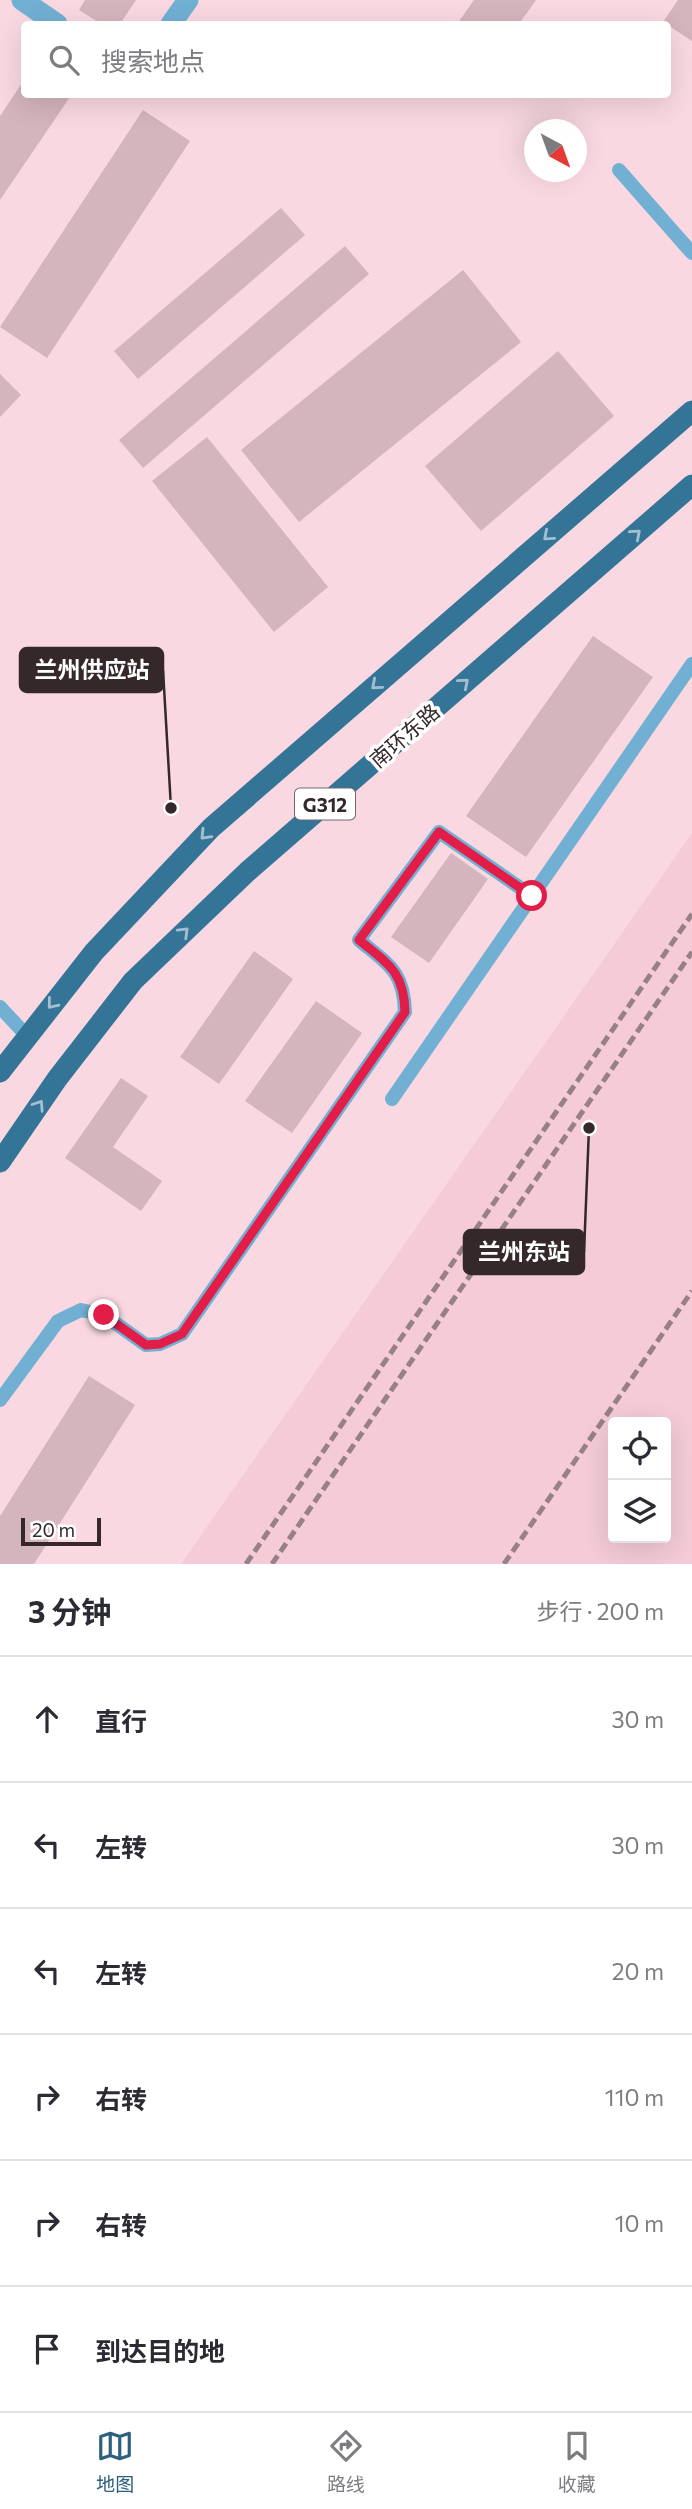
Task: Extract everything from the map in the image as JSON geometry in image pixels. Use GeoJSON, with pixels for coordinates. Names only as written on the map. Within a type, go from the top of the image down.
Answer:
{"type":"FeatureCollection","features":[{"type":"Feature","properties":{"kind":"highway","name":"G312"},"geometry":{"type":"LineString","coordinates":[[0,1072],[94,952],[211,828],[692,411]]}},
{"type":"Feature","properties":{"kind":"highway","name":"南环东路"},"geometry":{"type":"LineString","coordinates":[[0,1162],[57,1079],[133,981],[247,872],[692,485]]}},
{"type":"Feature","properties":{"kind":"street"},"geometry":{"type":"LineString","coordinates":[[22,0],[53,21]]}},
{"type":"Feature","properties":{"kind":"street"},"geometry":{"type":"LineString","coordinates":[[173,21],[188,0]]}},
{"type":"Feature","properties":{"kind":"lane"},"geometry":{"type":"LineString","coordinates":[[619,170],[692,253]]}},
{"type":"Feature","properties":{"kind":"lane"},"geometry":{"type":"LineString","coordinates":[[392,1099],[692,664]]}},
{"type":"Feature","properties":{"kind":"lane"},"geometry":{"type":"LineString","coordinates":[[0,1400],[58,1321],[80,1310],[104,1315],[146,1345],[160,1344],[182,1334],[405,1012],[404,995],[395,970],[359,940],[439,832],[532,896]]}},
{"type":"Feature","properties":{"kind":"lane"},"geometry":{"type":"LineString","coordinates":[[0,1007],[27,1036]]}},
{"type":"Feature","properties":{"kind":"shaded area"},"geometry":{"type":"Polygon","coordinates":[[[692,833],[692,1564],[181,1564],[692,833]]]}},
{"type":"Feature","properties":{"kind":"building"},"geometry":{"type":"Polygon","coordinates":[[[85,0],[136,0],[122,21],[96,21],[79,10],[85,0]]]}},
{"type":"Feature","properties":{"kind":"building"},"geometry":{"type":"Polygon","coordinates":[[[474,0],[536,0],[521,21],[459,21],[474,0]]]}},
{"type":"Feature","properties":{"kind":"building"},"geometry":{"type":"Polygon","coordinates":[[[678,0],[692,0],[692,41],[671,27],[671,21],[664,21],[678,0]]]}},
{"type":"Feature","properties":{"kind":"building"},"geometry":{"type":"Polygon","coordinates":[[[21,84],[21,98],[69,98],[0,200],[0,116],[21,84]]]}},
{"type":"Feature","properties":{"kind":"building"},"geometry":{"type":"Polygon","coordinates":[[[143,110],[190,141],[47,358],[0,327],[143,110]]]}},
{"type":"Feature","properties":{"kind":"building"},"geometry":{"type":"Polygon","coordinates":[[[281,208],[305,235],[138,379],[114,351],[281,208]]]}},
{"type":"Feature","properties":{"kind":"building"},"geometry":{"type":"Polygon","coordinates":[[[345,246],[369,274],[143,468],[119,440],[345,246]]]}},
{"type":"Feature","properties":{"kind":"building"},"geometry":{"type":"Polygon","coordinates":[[[463,270],[521,342],[299,522],[241,450],[463,270]]]}},
{"type":"Feature","properties":{"kind":"building"},"geometry":{"type":"Polygon","coordinates":[[[558,351],[614,416],[481,531],[425,466],[558,351]]]}},
{"type":"Feature","properties":{"kind":"building"},"geometry":{"type":"Polygon","coordinates":[[[0,374],[21,395],[0,417],[0,374]]]}},
{"type":"Feature","properties":{"kind":"building"},"geometry":{"type":"Polygon","coordinates":[[[207,437],[328,587],[274,632],[152,481],[207,437]]]}},
{"type":"Feature","properties":{"kind":"building"},"geometry":{"type":"Polygon","coordinates":[[[593,636],[653,677],[526,857],[466,816],[593,636]]]}},
{"type":"Feature","properties":{"kind":"building"},"geometry":{"type":"Polygon","coordinates":[[[451,853],[488,879],[429,963],[391,937],[451,853]]]}},
{"type":"Feature","properties":{"kind":"building"},"geometry":{"type":"Polygon","coordinates":[[[254,951],[293,979],[219,1084],[180,1057],[254,951]]]}},
{"type":"Feature","properties":{"kind":"building"},"geometry":{"type":"Polygon","coordinates":[[[316,1001],[362,1033],[292,1133],[245,1101],[316,1001]]]}},
{"type":"Feature","properties":{"kind":"building"},"geometry":{"type":"Polygon","coordinates":[[[121,1078],[148,1096],[113,1147],[162,1181],[141,1211],[65,1158],[121,1078]]]}},
{"type":"Feature","properties":{"kind":"building"},"geometry":{"type":"Polygon","coordinates":[[[89,1376],[135,1405],[34,1564],[0,1564],[0,1516],[89,1376]]]}},
{"type":"Feature","properties":{"kind":"railway"},"geometry":{"type":"LineString","coordinates":[[246,1564],[692,914]]}},
{"type":"Feature","properties":{"kind":"railway"},"geometry":{"type":"LineString","coordinates":[[272,1564],[692,952]]}},
{"type":"Feature","properties":{"kind":"railway"},"geometry":{"type":"LineString","coordinates":[[504,1564],[692,1291]]}},
{"type":"Feature","properties":{"kind":"place","name":"兰州供应站"},"geometry":{"type":"Point","coordinates":[171,808]}},
{"type":"Feature","properties":{"kind":"place","name":"兰州东站"},"geometry":{"type":"Point","coordinates":[589,1128]}},
{"type":"Feature","properties":{"kind":"route"},"geometry":{"type":"LineString","coordinates":[[104,1315],[146,1345],[160,1344],[182,1334],[405,1012],[404,995],[395,970],[359,940],[439,832],[532,896]]}}]}
